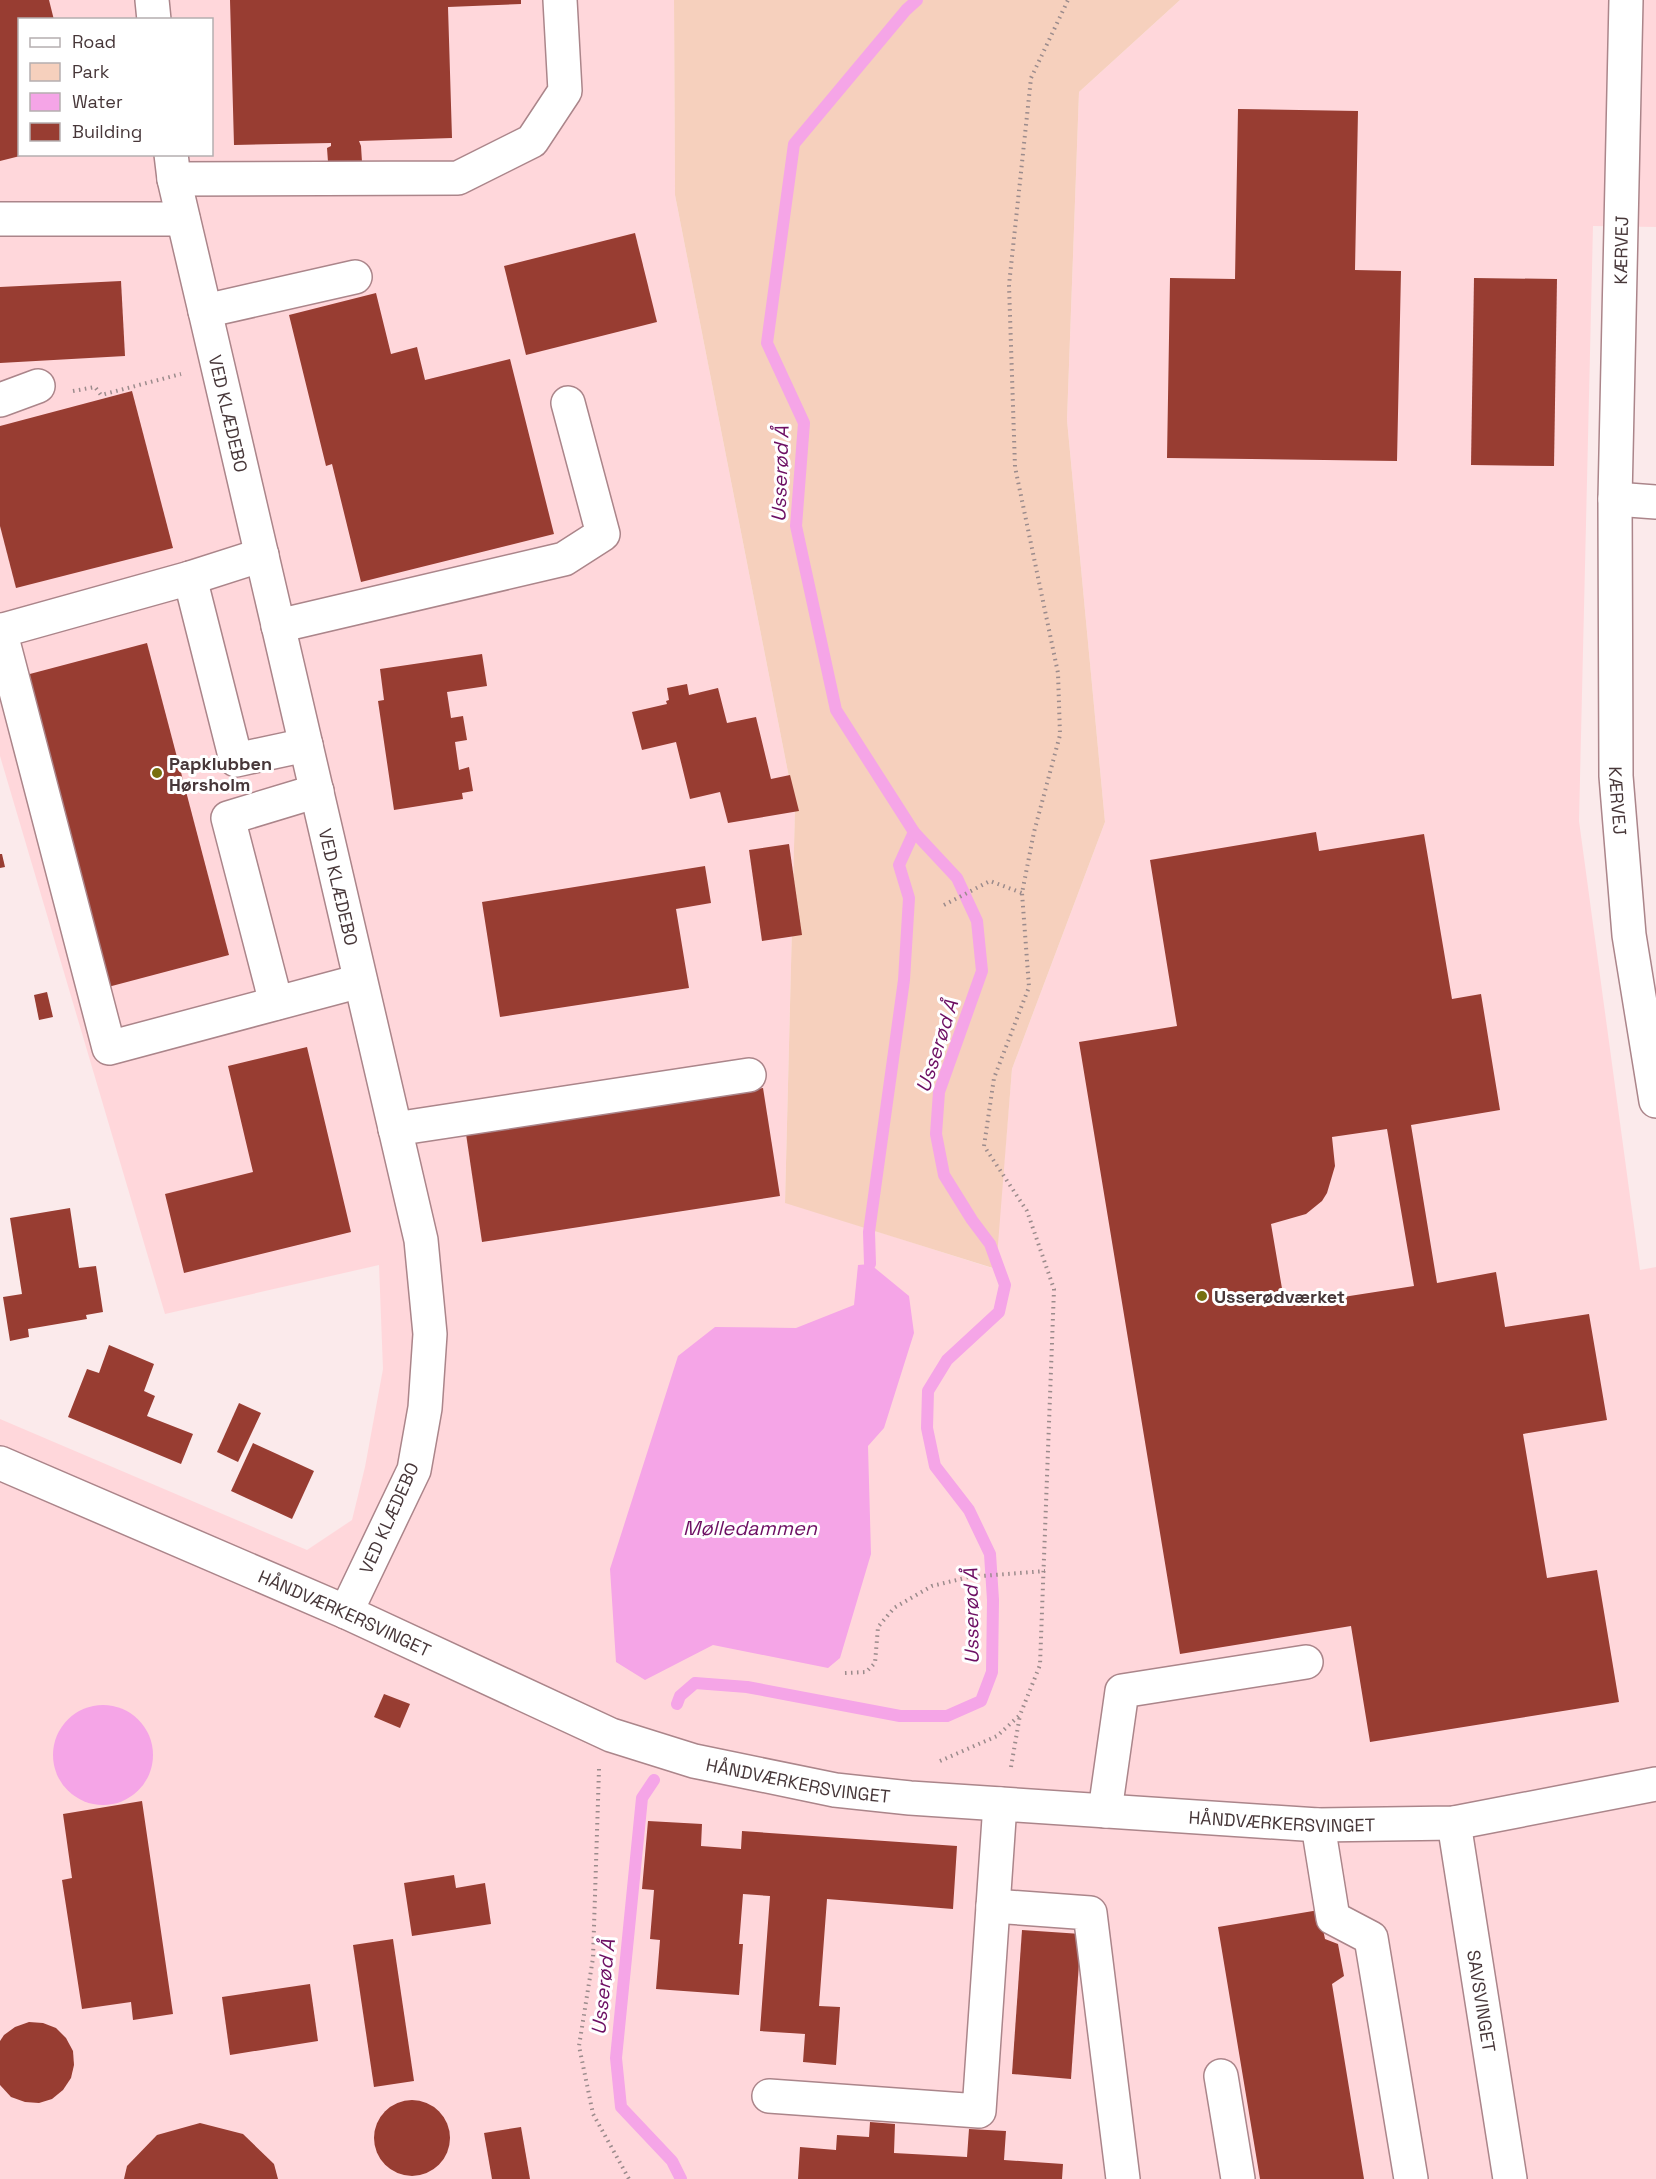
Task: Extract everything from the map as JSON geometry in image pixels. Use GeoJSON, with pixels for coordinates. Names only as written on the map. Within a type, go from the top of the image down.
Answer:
{"type":"FeatureCollection","features":[{"type":"Feature","properties":{"kind":"street"},"geometry":{"type":"LineString","coordinates":[[152,0],[154,18]]}},
{"type":"Feature","properties":{"kind":"street"},"geometry":{"type":"LineString","coordinates":[[173,167],[458,178],[532,141],[565,91],[560,0]]}},
{"type":"Feature","properties":{"kind":"street","name":"KÆRVEJ"},"geometry":{"type":"LineString","coordinates":[[1626,0],[1615,499],[1616,776],[1629,935],[1656,1101]]}},
{"type":"Feature","properties":{"kind":"street","name":"VED KLÆDEBO"},"geometry":{"type":"LineString","coordinates":[[173,167],[183,219],[421,1240],[430,1334],[425,1408],[414,1470],[346,1612]]}},
{"type":"Feature","properties":{"kind":"street"},"geometry":{"type":"LineString","coordinates":[[0,219],[183,219]]}},
{"type":"Feature","properties":{"kind":"street"},"geometry":{"type":"LineString","coordinates":[[205,311],[355,277]]}},
{"type":"Feature","properties":{"kind":"street"},"geometry":{"type":"LineString","coordinates":[[0,400],[38,386]]}},
{"type":"Feature","properties":{"kind":"street"},"geometry":{"type":"LineString","coordinates":[[278,626],[564,559],[603,534],[568,403]]}},
{"type":"Feature","properties":{"kind":"street"},"geometry":{"type":"LineString","coordinates":[[1615,499],[1656,502]]}},
{"type":"Feature","properties":{"kind":"street"},"geometry":{"type":"LineString","coordinates":[[262,555],[190,578],[0,631],[109,1048],[360,981]]}},
{"type":"Feature","properties":{"kind":"street"},"geometry":{"type":"LineString","coordinates":[[190,578],[236,760],[306,745]]}},
{"type":"Feature","properties":{"kind":"street"},"geometry":{"type":"LineString","coordinates":[[276,1003],[228,818],[317,791]]}},
{"type":"Feature","properties":{"kind":"street"},"geometry":{"type":"LineString","coordinates":[[395,1129],[749,1075]]}},
{"type":"Feature","properties":{"kind":"street","name":"HÅNDVÆRKERSVINGET"},"geometry":{"type":"LineString","coordinates":[[0,1463],[346,1612],[611,1735],[694,1761],[835,1790],[910,1798],[1318,1825],[1454,1823],[1656,1784]]}},
{"type":"Feature","properties":{"kind":"street"},"geometry":{"type":"LineString","coordinates":[[1105,1811],[1122,1691],[1306,1662]]}},
{"type":"Feature","properties":{"kind":"street"},"geometry":{"type":"LineString","coordinates":[[769,2096],[979,2111],[1000,1804]]}},
{"type":"Feature","properties":{"kind":"street","name":"SAVSVINGET"},"geometry":{"type":"LineString","coordinates":[[1454,1823],[1510,2179]]}},
{"type":"Feature","properties":{"kind":"street"},"geometry":{"type":"LineString","coordinates":[[1318,1825],[1333,1918],[1371,1938],[1411,2179]]}},
{"type":"Feature","properties":{"kind":"street"},"geometry":{"type":"LineString","coordinates":[[993,1906],[1090,1913],[1122,2179]]}},
{"type":"Feature","properties":{"kind":"street"},"geometry":{"type":"LineString","coordinates":[[1221,2076],[1238,2179]]}},
{"type":"Feature","properties":{"kind":"path"},"geometry":{"type":"LineString","coordinates":[[1000,1804],[1015,1755],[1020,1715],[1040,1665],[1054,1289],[1027,1210],[984,1146],[994,1078],[1029,987],[1022,893],[1034,832],[1060,735],[1058,673],[1015,467],[1009,285],[1031,78],[1068,0]]}},
{"type":"Feature","properties":{"kind":"path"},"geometry":{"type":"LineString","coordinates":[[38,386],[62,393],[95,387],[101,395],[217,364]]}},
{"type":"Feature","properties":{"kind":"path"},"geometry":{"type":"LineString","coordinates":[[944,905],[990,881],[1022,893]]}},
{"type":"Feature","properties":{"kind":"path"},"geometry":{"type":"LineString","coordinates":[[845,1673],[866,1672],[875,1663],[878,1627],[894,1608],[932,1586],[969,1577],[1044,1570]]}},
{"type":"Feature","properties":{"kind":"path"},"geometry":{"type":"LineString","coordinates":[[936,1763],[997,1736],[1020,1715]]}},
{"type":"Feature","properties":{"kind":"path"},"geometry":{"type":"LineString","coordinates":[[611,1735],[599,1765],[592,1958],[579,2046],[593,2114],[629,2179]]}},
{"type":"Feature","properties":{"kind":"shaded area"},"geometry":{"type":"Polygon","coordinates":[[[0,0],[674,0],[675,195],[795,808],[785,1202],[995,1269],[1012,1069],[1105,822],[1067,420],[1079,92],[1180,0],[1656,0],[1656,227],[1593,226],[1579,821],[1640,1270],[1656,1267],[1656,2179],[0,2179],[0,1419],[307,1550],[352,1520],[365,1467],[383,1369],[379,1265],[165,1314],[0,756],[0,0]]]}},
{"type":"Feature","properties":{"kind":"green space"},"geometry":{"type":"Polygon","coordinates":[[[674,0],[1180,0],[1079,92],[1067,420],[1105,822],[1012,1069],[996,1269],[785,1203],[795,808],[675,195],[674,0]]]}},
{"type":"Feature","properties":{"kind":"water","name":"Mølledammen"},"geometry":{"type":"Polygon","coordinates":[[[870,1264],[909,1296],[914,1333],[884,1428],[868,1446],[871,1554],[840,1658],[828,1668],[713,1645],[645,1680],[616,1662],[610,1569],[678,1356],[715,1327],[796,1328],[854,1305],[858,1265],[870,1264]]]}},
{"type":"Feature","properties":{"kind":"water"},"geometry":{"type":"Polygon","coordinates":[[[103,1705],[131,1713],[145,1727],[153,1755],[145,1783],[131,1797],[103,1805],[75,1797],[61,1783],[53,1755],[61,1727],[75,1713],[103,1705]]]}},
{"type":"Feature","properties":{"kind":"building"},"geometry":{"type":"Polygon","coordinates":[[[0,0],[49,0],[54,18],[18,18],[18,156],[20,156],[0,161],[0,0]]]}},
{"type":"Feature","properties":{"kind":"building"},"geometry":{"type":"Polygon","coordinates":[[[230,0],[521,0],[521,4],[448,7],[452,138],[359,141],[362,162],[334,169],[328,162],[327,148],[331,146],[331,143],[234,145],[230,0]]]}},
{"type":"Feature","properties":{"kind":"building"},"geometry":{"type":"Polygon","coordinates":[[[1238,109],[1358,111],[1355,270],[1401,271],[1397,461],[1167,458],[1170,278],[1235,279],[1238,109]]]}},
{"type":"Feature","properties":{"kind":"building"},"geometry":{"type":"Polygon","coordinates":[[[635,233],[657,322],[526,355],[504,266],[635,233]]]}},
{"type":"Feature","properties":{"kind":"building"},"geometry":{"type":"Polygon","coordinates":[[[1474,278],[1557,279],[1554,466],[1471,465],[1474,278]]]}},
{"type":"Feature","properties":{"kind":"building"},"geometry":{"type":"Polygon","coordinates":[[[121,281],[125,356],[0,363],[0,287],[121,281]]]}},
{"type":"Feature","properties":{"kind":"building"},"geometry":{"type":"Polygon","coordinates":[[[376,293],[391,354],[417,347],[425,380],[510,359],[554,534],[361,582],[332,464],[326,466],[289,315],[376,293]]]}},
{"type":"Feature","properties":{"kind":"building"},"geometry":{"type":"Polygon","coordinates":[[[132,391],[173,548],[16,588],[0,526],[0,426],[132,391]]]}},
{"type":"Feature","properties":{"kind":"building"},"geometry":{"type":"Polygon","coordinates":[[[147,643],[229,955],[108,987],[26,675],[147,643]]]}},
{"type":"Feature","properties":{"kind":"building"},"geometry":{"type":"Polygon","coordinates":[[[482,654],[487,686],[447,692],[451,718],[463,716],[467,740],[455,742],[459,770],[469,767],[473,791],[462,793],[463,799],[394,810],[378,701],[384,700],[380,669],[482,654]]]}},
{"type":"Feature","properties":{"kind":"building"},"geometry":{"type":"Polygon","coordinates":[[[687,684],[689,695],[718,688],[727,723],[756,717],[771,779],[790,775],[799,811],[728,823],[720,792],[690,799],[676,742],[642,750],[632,712],[667,704],[666,701],[669,700],[667,688],[687,684]]]}},
{"type":"Feature","properties":{"kind":"building","name":"Usserødværket"},"geometry":{"type":"Polygon","coordinates":[[[1316,832],[1319,851],[1424,834],[1452,999],[1481,994],[1500,1110],[1411,1125],[1437,1283],[1496,1272],[1505,1327],[1589,1314],[1607,1420],[1523,1434],[1547,1578],[1597,1570],[1619,1702],[1370,1742],[1351,1626],[1180,1654],[1079,1042],[1177,1026],[1150,860],[1316,832]],[[1387,1129],[1332,1137],[1335,1166],[1327,1193],[1322,1201],[1306,1214],[1271,1224],[1285,1306],[1414,1286],[1387,1129]]]}},
{"type":"Feature","properties":{"kind":"building"},"geometry":{"type":"Polygon","coordinates":[[[789,844],[802,935],[762,941],[749,850],[789,844]]]}},
{"type":"Feature","properties":{"kind":"building"},"geometry":{"type":"Polygon","coordinates":[[[0,854],[2,854],[5,867],[0,868],[0,854]]]}},
{"type":"Feature","properties":{"kind":"building"},"geometry":{"type":"Polygon","coordinates":[[[705,866],[711,903],[676,909],[689,988],[500,1017],[482,902],[705,866]]]}},
{"type":"Feature","properties":{"kind":"building"},"geometry":{"type":"Polygon","coordinates":[[[47,992],[53,1017],[39,1020],[34,995],[47,992]]]}},
{"type":"Feature","properties":{"kind":"building"},"geometry":{"type":"Polygon","coordinates":[[[307,1047],[351,1232],[184,1273],[165,1194],[253,1172],[228,1066],[307,1047]]]}},
{"type":"Feature","properties":{"kind":"building"},"geometry":{"type":"Polygon","coordinates":[[[763,1088],[780,1196],[482,1242],[466,1134],[763,1088]]]}},
{"type":"Feature","properties":{"kind":"building"},"geometry":{"type":"Polygon","coordinates":[[[70,1208],[79,1268],[96,1266],[103,1312],[86,1315],[87,1319],[28,1329],[29,1337],[10,1341],[3,1297],[22,1294],[10,1218],[70,1208]]]}},
{"type":"Feature","properties":{"kind":"building"},"geometry":{"type":"Polygon","coordinates":[[[109,1345],[154,1364],[144,1391],[155,1396],[147,1416],[193,1434],[181,1464],[68,1417],[87,1369],[99,1373],[109,1345]]]}},
{"type":"Feature","properties":{"kind":"building"},"geometry":{"type":"Polygon","coordinates":[[[239,1403],[261,1413],[238,1462],[217,1452],[239,1403]]]}},
{"type":"Feature","properties":{"kind":"building"},"geometry":{"type":"Polygon","coordinates":[[[253,1443],[314,1471],[292,1519],[231,1491],[253,1443]]]}},
{"type":"Feature","properties":{"kind":"building"},"geometry":{"type":"Polygon","coordinates":[[[384,1694],[410,1704],[400,1728],[374,1717],[384,1694]]]}},
{"type":"Feature","properties":{"kind":"building"},"geometry":{"type":"Polygon","coordinates":[[[142,1801],[173,2014],[133,2020],[131,2002],[82,2009],[62,1880],[72,1878],[63,1814],[142,1801]]]}},
{"type":"Feature","properties":{"kind":"building"},"geometry":{"type":"Polygon","coordinates":[[[648,1821],[702,1824],[701,1846],[741,1849],[742,1831],[957,1846],[953,1909],[827,1899],[819,2006],[840,2007],[836,2065],[803,2062],[805,2034],[760,2031],[770,1896],[743,1894],[739,1944],[743,1944],[739,1995],[656,1989],[660,1940],[650,1939],[654,1890],[642,1889],[648,1821]]]}},
{"type":"Feature","properties":{"kind":"building"},"geometry":{"type":"Polygon","coordinates":[[[454,1875],[456,1888],[485,1883],[491,1924],[412,1936],[404,1883],[454,1875]]]}},
{"type":"Feature","properties":{"kind":"building"},"geometry":{"type":"Polygon","coordinates":[[[1319,1910],[1325,1939],[1338,1944],[1344,1976],[1332,1984],[1364,2179],[1260,2179],[1218,1927],[1319,1910]]]}},
{"type":"Feature","properties":{"kind":"building"},"geometry":{"type":"Polygon","coordinates":[[[1022,1930],[1081,1934],[1071,2079],[1012,2074],[1022,1930]]]}},
{"type":"Feature","properties":{"kind":"building"},"geometry":{"type":"Polygon","coordinates":[[[393,1939],[414,2081],[374,2087],[353,1945],[393,1939]]]}},
{"type":"Feature","properties":{"kind":"building"},"geometry":{"type":"Polygon","coordinates":[[[310,1984],[318,2041],[230,2055],[222,1997],[310,1984]]]}},
{"type":"Feature","properties":{"kind":"building"},"geometry":{"type":"Polygon","coordinates":[[[29,2022],[43,2023],[56,2028],[66,2038],[73,2051],[74,2065],[71,2078],[63,2090],[52,2099],[39,2103],[25,2102],[11,2097],[0,2085],[0,2041],[15,2027],[29,2022]]]}},
{"type":"Feature","properties":{"kind":"building"},"geometry":{"type":"Polygon","coordinates":[[[412,2100],[427,2103],[439,2111],[447,2123],[450,2138],[447,2153],[439,2165],[427,2173],[412,2176],[397,2173],[385,2165],[377,2153],[374,2138],[377,2123],[385,2111],[397,2103],[412,2100]]]}},
{"type":"Feature","properties":{"kind":"building"},"geometry":{"type":"Polygon","coordinates":[[[870,2122],[895,2124],[894,2153],[967,2157],[969,2129],[1006,2131],[1004,2160],[1063,2164],[1062,2179],[798,2179],[800,2147],[836,2150],[837,2135],[869,2137],[870,2122]]]}},
{"type":"Feature","properties":{"kind":"building"},"geometry":{"type":"Polygon","coordinates":[[[200,2123],[243,2134],[274,2164],[278,2179],[124,2179],[127,2166],[157,2135],[200,2123]]]}},
{"type":"Feature","properties":{"kind":"building"},"geometry":{"type":"Polygon","coordinates":[[[521,2127],[530,2179],[492,2179],[484,2133],[521,2127]]]}},
{"type":"Feature","properties":{"kind":"waterway","name":"Usserød Å"},"geometry":{"type":"LineString","coordinates":[[677,1704],[680,1696],[695,1683],[747,1687],[900,1716],[947,1716],[981,1701],[992,1672],[993,1600],[990,1554],[969,1510],[935,1466],[927,1428],[928,1391],[947,1360],[999,1312],[1005,1285],[990,1244],[944,1175],[936,1134],[939,1092],[982,971],[977,921],[957,878],[914,832],[836,710],[796,526],[804,423],[767,343],[794,144],[906,10],[917,0]]}},
{"type":"Feature","properties":{"kind":"waterway"},"geometry":{"type":"LineString","coordinates":[[870,1264],[869,1232],[904,980],[909,898],[899,865],[914,832]]}},
{"type":"Feature","properties":{"kind":"waterway","name":"Usserød Å"},"geometry":{"type":"LineString","coordinates":[[654,1780],[642,1798],[616,2058],[621,2107],[672,2161],[681,2179]]}},
{"type":"Feature","properties":{"kind":"place","name":"Papklubben Hørsholm"},"geometry":{"type":"Point","coordinates":[157,773]}},
{"type":"Feature","properties":{"kind":"place","name":"Usserødværket"},"geometry":{"type":"Point","coordinates":[1202,1296]}}]}
